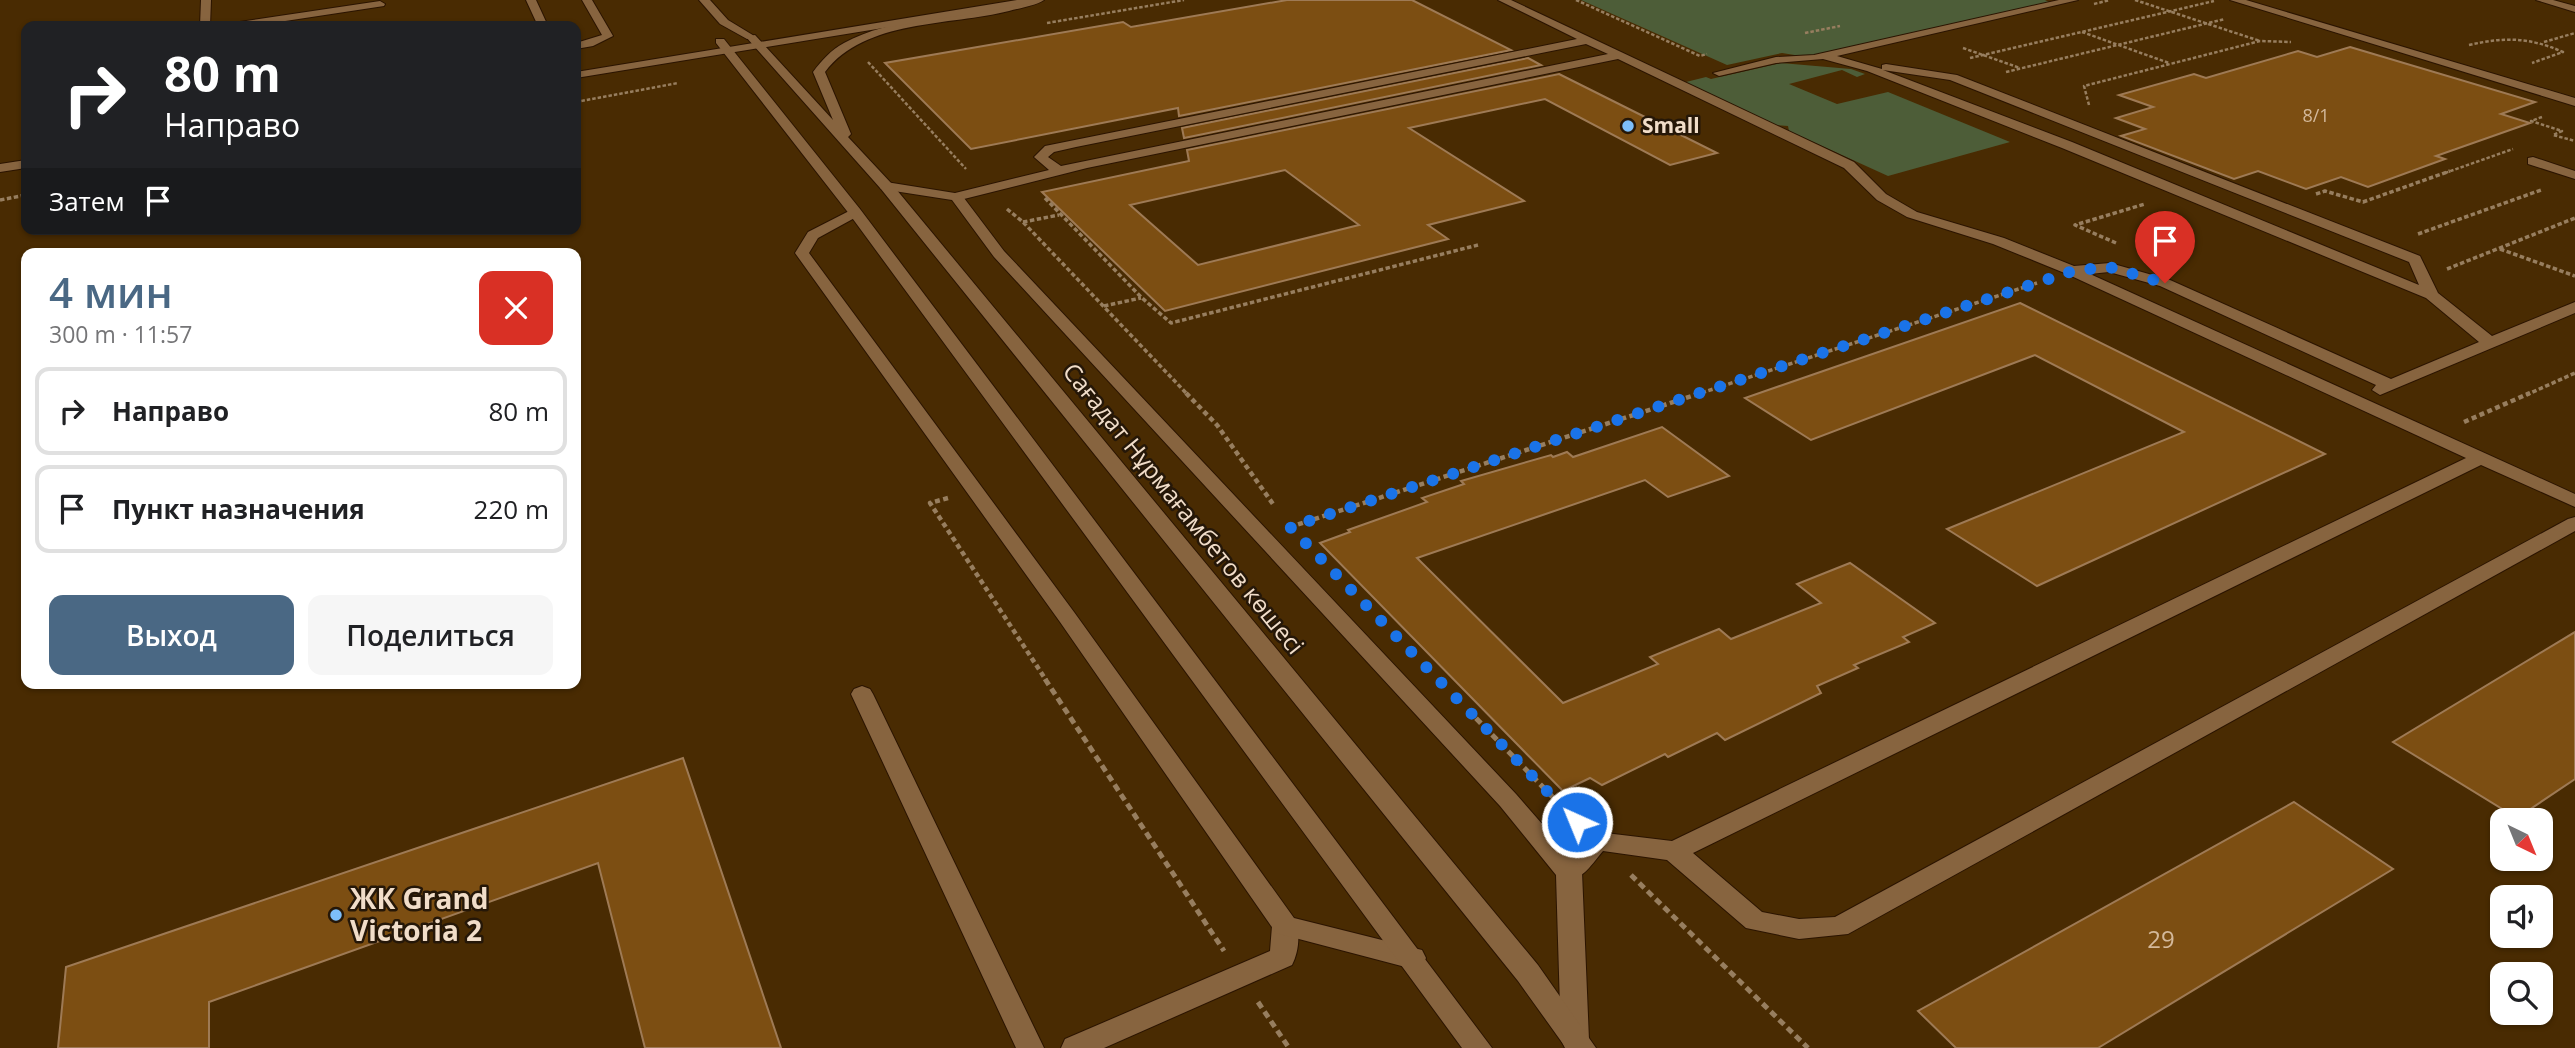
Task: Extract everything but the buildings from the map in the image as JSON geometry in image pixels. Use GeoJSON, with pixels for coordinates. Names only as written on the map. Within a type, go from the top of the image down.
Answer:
{"type":"FeatureCollection","features":[{"type":"Feature","properties":{"kind":"street"},"geometry":{"type":"LineString","coordinates":[[205,21],[206,0]]}},
{"type":"Feature","properties":{"kind":"street"},"geometry":{"type":"LineString","coordinates":[[531,0],[541,21]]}},
{"type":"Feature","properties":{"kind":"street"},"geometry":{"type":"LineString","coordinates":[[581,45],[608,36],[587,0]]}},
{"type":"Feature","properties":{"kind":"street","name":"Сағадат Нұрмағамбетов көшесі"},"geometry":{"type":"LineString","coordinates":[[704,0],[724,22],[755,41],[861,162],[886,186],[1528,973],[1579,1044]]}},
{"type":"Feature","properties":{"kind":"street"},"geometry":{"type":"LineString","coordinates":[[755,41],[981,0]]}},
{"type":"Feature","properties":{"kind":"street"},"geometry":{"type":"LineString","coordinates":[[581,74],[724,46],[1038,0]]}},
{"type":"Feature","properties":{"kind":"street"},"geometry":{"type":"LineString","coordinates":[[861,162],[838,122],[819,72],[825,61],[860,39],[895,29],[987,13],[1038,0]]}},
{"type":"Feature","properties":{"kind":"street"},"geometry":{"type":"LineString","coordinates":[[1503,0],[1849,165],[1870,190],[1901,211],[1937,224],[1988,237],[2073,271],[2575,501]]}},
{"type":"Feature","properties":{"kind":"street"},"geometry":{"type":"LineString","coordinates":[[1719,73],[1776,60],[1824,56],[2073,0]]}},
{"type":"Feature","properties":{"kind":"street"},"geometry":{"type":"LineString","coordinates":[[2235,0],[2575,102]]}},
{"type":"Feature","properties":{"kind":"street"},"geometry":{"type":"LineString","coordinates":[[2545,0],[2575,9]]}},
{"type":"Feature","properties":{"kind":"street"},"geometry":{"type":"LineString","coordinates":[[266,21],[380,4]]}},
{"type":"Feature","properties":{"kind":"street"},"geometry":{"type":"LineString","coordinates":[[724,22],[724,46],[855,212],[1478,1048]]}},
{"type":"Feature","properties":{"kind":"street"},"geometry":{"type":"LineString","coordinates":[[1059,171],[1040,157],[1051,149],[1076,143],[1590,40]]}},
{"type":"Feature","properties":{"kind":"street"},"geometry":{"type":"LineString","coordinates":[[581,63],[724,46]]}},
{"type":"Feature","properties":{"kind":"street"},"geometry":{"type":"LineString","coordinates":[[886,186],[956,197],[1059,171],[1622,55]]}},
{"type":"Feature","properties":{"kind":"street"},"geometry":{"type":"LineString","coordinates":[[1824,56],[1945,97],[2431,295],[2492,344]]}},
{"type":"Feature","properties":{"kind":"street"},"geometry":{"type":"LineString","coordinates":[[1857,65],[1917,70],[1965,82],[2416,259],[2431,295]]}},
{"type":"Feature","properties":{"kind":"street"},"geometry":{"type":"LineString","coordinates":[[0,156],[21,153]]}},
{"type":"Feature","properties":{"kind":"street"},"geometry":{"type":"LineString","coordinates":[[2533,161],[2575,175]]}},
{"type":"Feature","properties":{"kind":"street"},"geometry":{"type":"LineString","coordinates":[[0,169],[21,165]]}},
{"type":"Feature","properties":{"kind":"street"},"geometry":{"type":"LineString","coordinates":[[956,197],[999,254],[1508,800],[1569,872],[1579,1044]]}},
{"type":"Feature","properties":{"kind":"street"},"geometry":{"type":"LineString","coordinates":[[855,212],[813,235],[802,253],[1068,617],[1285,926],[1283,957],[1075,1048]]}},
{"type":"Feature","properties":{"kind":"street"},"geometry":{"type":"LineString","coordinates":[[2073,271],[2109,267],[2165,283],[2389,385]]}},
{"type":"Feature","properties":{"kind":"street"},"geometry":{"type":"LineString","coordinates":[[2357,401],[2575,307]]}},
{"type":"Feature","properties":{"kind":"street"},"geometry":{"type":"LineString","coordinates":[[1569,872],[1597,841],[1674,851],[2480,458]]}},
{"type":"Feature","properties":{"kind":"street"},"geometry":{"type":"LineString","coordinates":[[1674,851],[1755,921],[1799,929],[1839,927],[2575,523]]}},
{"type":"Feature","properties":{"kind":"street"},"geometry":{"type":"LineString","coordinates":[[862,694],[1030,1048]]}},
{"type":"Feature","properties":{"kind":"street"},"geometry":{"type":"LineString","coordinates":[[1285,926],[1413,958]]}},
{"type":"Feature","properties":{"kind":"path"},"geometry":{"type":"LineString","coordinates":[[1036,25],[1184,0]]}},
{"type":"Feature","properties":{"kind":"path"},"geometry":{"type":"LineString","coordinates":[[1576,0],[1700,56],[1713,53]]}},
{"type":"Feature","properties":{"kind":"path"},"geometry":{"type":"LineString","coordinates":[[2135,0],[2260,41]]}},
{"type":"Feature","properties":{"kind":"path"},"geometry":{"type":"LineString","coordinates":[[1970,58],[2218,0]]}},
{"type":"Feature","properties":{"kind":"path"},"geometry":{"type":"LineString","coordinates":[[1965,82],[2265,9]]}},
{"type":"Feature","properties":{"kind":"path"},"geometry":{"type":"LineString","coordinates":[[1804,33],[1843,25]]}},
{"type":"Feature","properties":{"kind":"path"},"geometry":{"type":"LineString","coordinates":[[2081,32],[2171,64]]}},
{"type":"Feature","properties":{"kind":"path"},"geometry":{"type":"LineString","coordinates":[[2543,43],[2575,33]]}},
{"type":"Feature","properties":{"kind":"path"},"geometry":{"type":"LineString","coordinates":[[2424,57],[2511,35],[2543,43],[2563,52],[2492,77]]}},
{"type":"Feature","properties":{"kind":"path"},"geometry":{"type":"LineString","coordinates":[[2088,132],[2094,130],[2084,86],[2260,41],[2295,42]]}},
{"type":"Feature","properties":{"kind":"path"},"geometry":{"type":"LineString","coordinates":[[1960,47],[2021,69]]}},
{"type":"Feature","properties":{"kind":"path"},"geometry":{"type":"LineString","coordinates":[[862,55],[985,191],[1023,222],[1217,425],[1273,505]]}},
{"type":"Feature","properties":{"kind":"path"},"geometry":{"type":"LineString","coordinates":[[2553,114],[2531,121],[2562,131],[2553,135],[2575,141]]}},
{"type":"Feature","properties":{"kind":"path"},"geometry":{"type":"LineString","coordinates":[[2276,205],[2325,191],[2363,202],[2515,149]]}},
{"type":"Feature","properties":{"kind":"path"},"geometry":{"type":"LineString","coordinates":[[1028,179],[1142,298],[1171,323],[1478,245]]}},
{"type":"Feature","properties":{"kind":"path"},"geometry":{"type":"LineString","coordinates":[[2382,246],[2551,186]]}},
{"type":"Feature","properties":{"kind":"path"},"geometry":{"type":"LineString","coordinates":[[2123,246],[2075,225],[2182,193]]}},
{"type":"Feature","properties":{"kind":"path"},"geometry":{"type":"LineString","coordinates":[[0,200],[21,196]]}},
{"type":"Feature","properties":{"kind":"path"},"geometry":{"type":"LineString","coordinates":[[1023,222],[1060,214]]}},
{"type":"Feature","properties":{"kind":"path"},"geometry":{"type":"LineString","coordinates":[[2424,279],[2575,218]]}},
{"type":"Feature","properties":{"kind":"path"},"geometry":{"type":"LineString","coordinates":[[2500,248],[2575,276]]}},
{"type":"Feature","properties":{"kind":"path"},"geometry":{"type":"LineString","coordinates":[[1290,527],[2073,271]]}},
{"type":"Feature","properties":{"kind":"path"},"geometry":{"type":"LineString","coordinates":[[1104,306],[1142,298]]}},
{"type":"Feature","properties":{"kind":"path"},"geometry":{"type":"LineString","coordinates":[[2433,436],[2575,373]]}},
{"type":"Feature","properties":{"kind":"path"},"geometry":{"type":"LineString","coordinates":[[951,498],[930,503],[1289,1048]]}},
{"type":"Feature","properties":{"kind":"path"},"geometry":{"type":"LineString","coordinates":[[1282,516],[1299,537]]}},
{"type":"Feature","properties":{"kind":"path"},"geometry":{"type":"LineString","coordinates":[[1462,704],[1808,1048]]}},
{"type":"Feature","properties":{"kind":"green space"},"geometry":{"type":"Polygon","coordinates":[[[1581,0],[2045,0],[2051,3],[1807,57],[1782,53],[1727,65],[1581,0]]]}},
{"type":"Feature","properties":{"kind":"green space"},"geometry":{"type":"Polygon","coordinates":[[[1781,63],[1851,69],[1865,74],[1857,77],[1842,70],[1789,84],[1837,104],[1888,92],[2010,142],[1888,176],[1789,131],[1788,126],[1774,125],[1682,83],[1781,63]]]}},
{"type":"Feature","properties":{"kind":"place","name":"Small"},"geometry":{"type":"Point","coordinates":[1628,126]}},
{"type":"Feature","properties":{"kind":"place","name":"ЖК Grand Victoria 2"},"geometry":{"type":"Point","coordinates":[336,915]}},
{"type":"Feature","properties":{"kind":"route"},"geometry":{"type":"LineString","coordinates":[[1577,822],[1290,527],[2073,271],[2109,267],[2165,283]]}}]}
